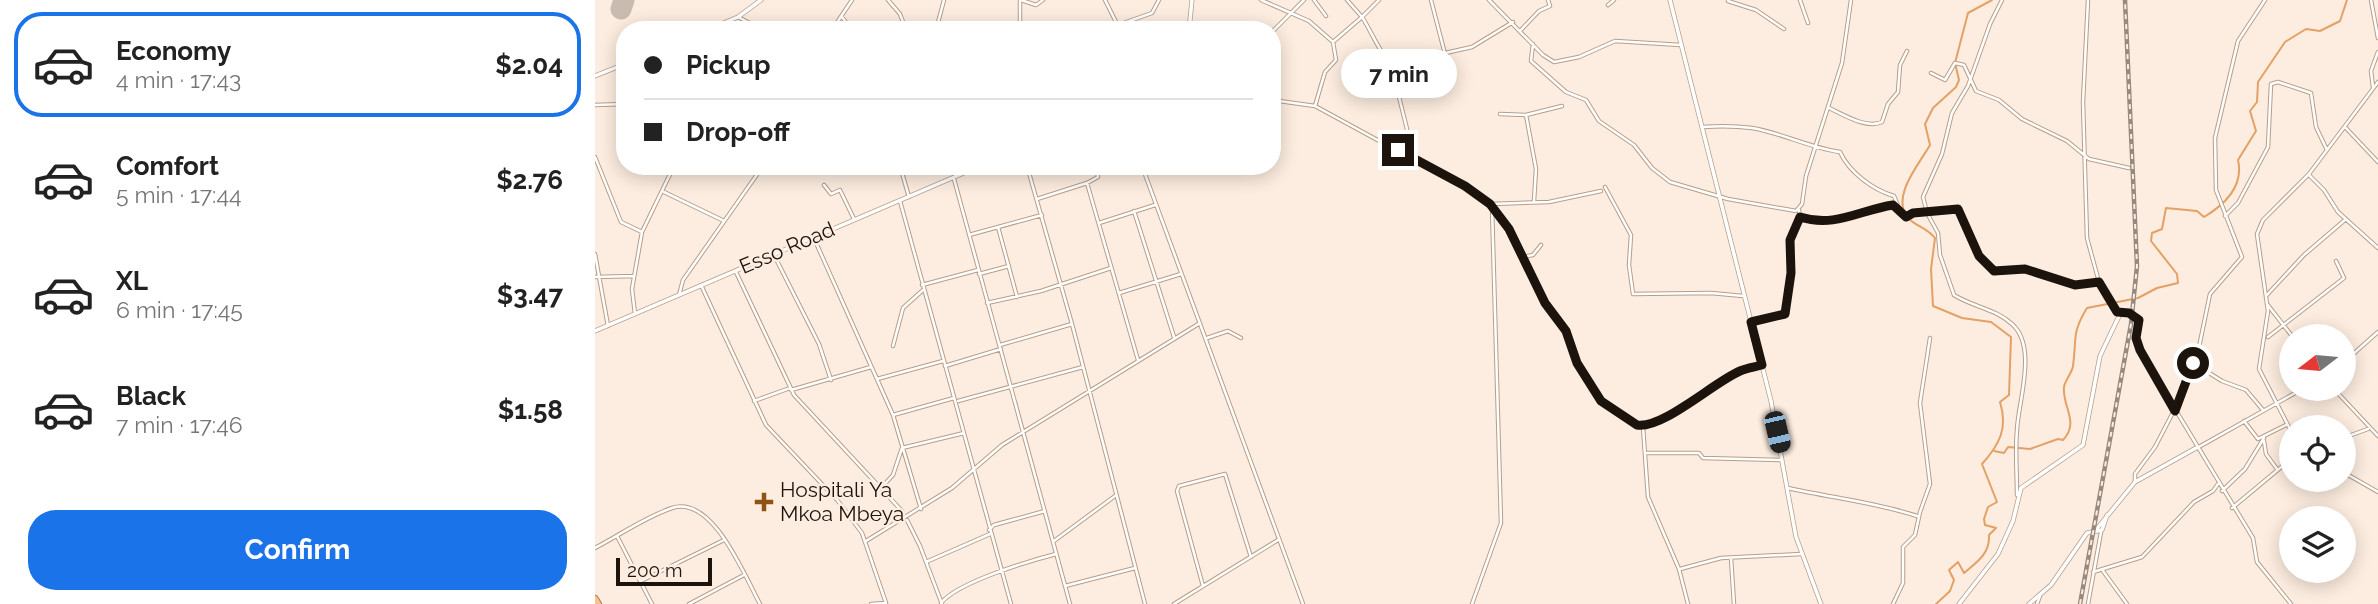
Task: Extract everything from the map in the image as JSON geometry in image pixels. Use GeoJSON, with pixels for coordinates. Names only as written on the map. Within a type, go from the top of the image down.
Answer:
{"type":"FeatureCollection","features":[{"type":"Feature","properties":{"kind":"highway"},"geometry":{"type":"LineString","coordinates":[[595,599],[598,604]]}},
{"type":"Feature","properties":{"kind":"street"},"geometry":{"type":"LineString","coordinates":[[728,21],[761,0]]}},
{"type":"Feature","properties":{"kind":"street"},"geometry":{"type":"LineString","coordinates":[[839,21],[852,0]]}},
{"type":"Feature","properties":{"kind":"street"},"geometry":{"type":"LineString","coordinates":[[888,0],[903,21]]}},
{"type":"Feature","properties":{"kind":"street"},"geometry":{"type":"LineString","coordinates":[[938,21],[944,0]]}},
{"type":"Feature","properties":{"kind":"street"},"geometry":{"type":"LineString","coordinates":[[1020,21],[1021,0],[1036,5],[1044,0]]}},
{"type":"Feature","properties":{"kind":"street"},"geometry":{"type":"LineString","coordinates":[[1105,0],[1116,21]]}},
{"type":"Feature","properties":{"kind":"street"},"geometry":{"type":"LineString","coordinates":[[1127,21],[1153,13],[1159,0]]}},
{"type":"Feature","properties":{"kind":"street"},"geometry":{"type":"LineString","coordinates":[[1190,21],[1192,0]]}},
{"type":"Feature","properties":{"kind":"street"},"geometry":{"type":"LineString","coordinates":[[1261,0],[1309,21],[1333,42],[1336,60],[1325,72],[1315,106]]}},
{"type":"Feature","properties":{"kind":"street"},"geometry":{"type":"LineString","coordinates":[[1281,23],[1304,0]]}},
{"type":"Feature","properties":{"kind":"street"},"geometry":{"type":"LineString","coordinates":[[1314,0],[1326,16]]}},
{"type":"Feature","properties":{"kind":"street"},"geometry":{"type":"LineString","coordinates":[[1346,0],[1362,17],[1391,64],[1407,129],[1404,154]]}},
{"type":"Feature","properties":{"kind":"street"},"geometry":{"type":"LineString","coordinates":[[1333,42],[1379,0]]}},
{"type":"Feature","properties":{"kind":"street"},"geometry":{"type":"LineString","coordinates":[[1431,0],[1445,54]]}},
{"type":"Feature","properties":{"kind":"street"},"geometry":{"type":"LineString","coordinates":[[1489,0],[1496,10],[1513,22],[1549,60],[1561,62],[1615,41],[1681,45]]}},
{"type":"Feature","properties":{"kind":"street"},"geometry":{"type":"LineString","coordinates":[[1520,31],[1539,11],[1550,6],[1548,0]]}},
{"type":"Feature","properties":{"kind":"street"},"geometry":{"type":"LineString","coordinates":[[1608,5],[1615,0]]}},
{"type":"Feature","properties":{"kind":"street"},"geometry":{"type":"LineString","coordinates":[[1670,0],[1762,365],[1801,554],[1821,604]]}},
{"type":"Feature","properties":{"kind":"street"},"geometry":{"type":"LineString","coordinates":[[1800,0],[1808,23]]}},
{"type":"Feature","properties":{"kind":"street"},"geometry":{"type":"LineString","coordinates":[[1751,322],[1785,314],[1791,273],[1790,240],[1800,217],[1799,210],[1815,147],[1842,63],[1851,0]]}},
{"type":"Feature","properties":{"kind":"street"},"geometry":{"type":"LineString","coordinates":[[1959,604],[1998,554],[2013,521],[2017,495],[2017,443],[2025,387],[2024,356],[2018,331],[2001,316],[1954,295],[1940,255],[1938,233],[1927,213],[1924,195],[1942,155],[1954,108],[1970,81],[1990,24],[2002,0]]}},
{"type":"Feature","properties":{"kind":"street"},"geometry":{"type":"LineString","coordinates":[[2088,0],[2083,90],[2087,238],[2099,282],[2120,314]]}},
{"type":"Feature","properties":{"kind":"street"},"geometry":{"type":"LineString","coordinates":[[2135,482],[2135,474],[2175,411],[2193,363],[2210,294],[2242,257],[2216,190],[2216,134],[2238,41],[2265,0]]}},
{"type":"Feature","properties":{"kind":"street"},"geometry":{"type":"LineString","coordinates":[[2371,0],[2378,38]]}},
{"type":"Feature","properties":{"kind":"street"},"geometry":{"type":"LineString","coordinates":[[1728,1],[1756,10],[1784,29]]}},
{"type":"Feature","properties":{"kind":"street"},"geometry":{"type":"LineString","coordinates":[[738,17],[746,21]]}},
{"type":"Feature","properties":{"kind":"street"},"geometry":{"type":"LineString","coordinates":[[842,17],[845,21]]}},
{"type":"Feature","properties":{"kind":"street"},"geometry":{"type":"LineString","coordinates":[[1391,64],[1472,47],[1513,22]]}},
{"type":"Feature","properties":{"kind":"street"},"geometry":{"type":"LineString","coordinates":[[1533,44],[1529,56],[1532,63],[1566,92],[1586,100],[1599,121],[1639,150],[1663,178],[1718,197],[1799,210]]}},
{"type":"Feature","properties":{"kind":"street"},"geometry":{"type":"LineString","coordinates":[[1829,108],[1859,121],[1876,124],[1882,122],[1888,104],[1898,92],[1900,65],[1907,51]]}},
{"type":"Feature","properties":{"kind":"street"},"geometry":{"type":"LineString","coordinates":[[2373,87],[2370,74],[2378,52]]}},
{"type":"Feature","properties":{"kind":"street"},"geometry":{"type":"LineString","coordinates":[[1931,73],[1945,80],[1949,78],[1955,63],[1961,64],[1967,68],[1976,91],[1999,100],[2022,120],[2067,141],[2085,156],[2103,164],[2129,168]]}},
{"type":"Feature","properties":{"kind":"street"},"geometry":{"type":"LineString","coordinates":[[595,76],[616,68]]}},
{"type":"Feature","properties":{"kind":"street"},"geometry":{"type":"LineString","coordinates":[[2225,216],[2238,203],[2267,147],[2271,84],[2278,82],[2311,93],[2316,127],[2327,150]]}},
{"type":"Feature","properties":{"kind":"street"},"geometry":{"type":"LineString","coordinates":[[2282,415],[2259,369],[2266,338],[2267,304],[2256,246],[2258,230],[2267,215],[2309,174],[2378,82]]}},
{"type":"Feature","properties":{"kind":"street"},"geometry":{"type":"LineString","coordinates":[[1281,101],[1315,106],[1465,186],[1491,205],[1523,257],[1545,303],[1566,331],[1577,363],[1601,401],[1625,420],[1643,426],[1669,416],[1737,372],[1762,365]]}},
{"type":"Feature","properties":{"kind":"street"},"geometry":{"type":"LineString","coordinates":[[595,105],[616,104]]}},
{"type":"Feature","properties":{"kind":"street"},"geometry":{"type":"LineString","coordinates":[[1500,114],[1526,115],[1562,106]]}},
{"type":"Feature","properties":{"kind":"street"},"geometry":{"type":"LineString","coordinates":[[1526,115],[1536,169],[1534,201]]}},
{"type":"Feature","properties":{"kind":"street"},"geometry":{"type":"LineString","coordinates":[[1702,127],[1753,128],[1842,153],[1843,160],[1873,188],[1894,196],[1906,217],[1913,213],[1958,209],[1979,256],[1994,271],[2025,269],[2075,285],[2099,282]]}},
{"type":"Feature","properties":{"kind":"street"},"geometry":{"type":"LineString","coordinates":[[2345,127],[2378,162]]}},
{"type":"Feature","properties":{"kind":"street"},"geometry":{"type":"LineString","coordinates":[[595,157],[621,222],[642,232]]}},
{"type":"Feature","properties":{"kind":"street"},"geometry":{"type":"LineString","coordinates":[[595,174],[601,172]]}},
{"type":"Feature","properties":{"kind":"street"},"geometry":{"type":"LineString","coordinates":[[2309,174],[2346,219],[2378,248]]}},
{"type":"Feature","properties":{"kind":"street"},"geometry":{"type":"LineString","coordinates":[[635,314],[631,298],[642,232],[670,175]]}},
{"type":"Feature","properties":{"kind":"street"},"geometry":{"type":"LineString","coordinates":[[679,295],[683,280],[757,175]]}},
{"type":"Feature","properties":{"kind":"street"},"geometry":{"type":"LineString","coordinates":[[903,175],[909,197]]}},
{"type":"Feature","properties":{"kind":"street","name":"Esso Road"},"geometry":{"type":"LineString","coordinates":[[595,331],[960,175]]}},
{"type":"Feature","properties":{"kind":"street"},"geometry":{"type":"LineString","coordinates":[[1030,175],[1072,324],[1145,604]]}},
{"type":"Feature","properties":{"kind":"street"},"geometry":{"type":"LineString","coordinates":[[1037,199],[1087,183],[1098,175]]}},
{"type":"Feature","properties":{"kind":"street"},"geometry":{"type":"LineString","coordinates":[[1145,175],[1303,604]]}},
{"type":"Feature","properties":{"kind":"street"},"geometry":{"type":"LineString","coordinates":[[955,177],[978,272],[1070,604]]}},
{"type":"Feature","properties":{"kind":"street"},"geometry":{"type":"LineString","coordinates":[[1087,183],[1138,360]]}},
{"type":"Feature","properties":{"kind":"street"},"geometry":{"type":"LineString","coordinates":[[824,185],[831,194],[839,190],[854,219]]}},
{"type":"Feature","properties":{"kind":"street"},"geometry":{"type":"LineString","coordinates":[[1605,187],[1631,235],[1629,265],[1633,293],[1711,293],[1744,296]]}},
{"type":"Feature","properties":{"kind":"street"},"geometry":{"type":"LineString","coordinates":[[1491,205],[1549,202],[1601,191]]}},
{"type":"Feature","properties":{"kind":"street"},"geometry":{"type":"LineString","coordinates":[[663,192],[724,221]]}},
{"type":"Feature","properties":{"kind":"street"},"geometry":{"type":"LineString","coordinates":[[900,201],[1011,604]]}},
{"type":"Feature","properties":{"kind":"street"},"geometry":{"type":"LineString","coordinates":[[1099,223],[1155,205]]}},
{"type":"Feature","properties":{"kind":"street"},"geometry":{"type":"LineString","coordinates":[[1472,604],[1501,523],[1491,205]]}},
{"type":"Feature","properties":{"kind":"street"},"geometry":{"type":"LineString","coordinates":[[1800,217],[1833,222],[1887,206],[1899,208]]}},
{"type":"Feature","properties":{"kind":"street"},"geometry":{"type":"LineString","coordinates":[[1134,211],[1174,337]]}},
{"type":"Feature","properties":{"kind":"street"},"geometry":{"type":"LineString","coordinates":[[969,235],[1042,215]]}},
{"type":"Feature","properties":{"kind":"street"},"geometry":{"type":"LineString","coordinates":[[2266,296],[2304,256],[2346,219]]}},
{"type":"Feature","properties":{"kind":"street"},"geometry":{"type":"LineString","coordinates":[[998,227],[1017,296]]}},
{"type":"Feature","properties":{"kind":"street"},"geometry":{"type":"LineString","coordinates":[[813,236],[893,415],[921,509]]}},
{"type":"Feature","properties":{"kind":"street"},"geometry":{"type":"LineString","coordinates":[[1523,257],[1533,255],[1541,245]]}},
{"type":"Feature","properties":{"kind":"street"},"geometry":{"type":"LineString","coordinates":[[773,253],[819,344],[831,380]]}},
{"type":"Feature","properties":{"kind":"street"},"geometry":{"type":"LineString","coordinates":[[595,254],[608,326]]}},
{"type":"Feature","properties":{"kind":"street"},"geometry":{"type":"LineString","coordinates":[[2285,324],[2344,278],[2336,261]]}},
{"type":"Feature","properties":{"kind":"street"},"geometry":{"type":"LineString","coordinates":[[922,285],[1009,266]]}},
{"type":"Feature","properties":{"kind":"street"},"geometry":{"type":"LineString","coordinates":[[987,303],[1111,268]]}},
{"type":"Feature","properties":{"kind":"street"},"geometry":{"type":"LineString","coordinates":[[735,270],[790,389],[903,513],[899,523]]}},
{"type":"Feature","properties":{"kind":"street"},"geometry":{"type":"LineString","coordinates":[[1119,293],[1181,274]]}},
{"type":"Feature","properties":{"kind":"street"},"geometry":{"type":"LineString","coordinates":[[595,277],[634,276]]}},
{"type":"Feature","properties":{"kind":"street"},"geometry":{"type":"LineString","coordinates":[[701,285],[754,401],[773,435],[838,501],[866,541],[886,604],[871,604]]}},
{"type":"Feature","properties":{"kind":"street"},"geometry":{"type":"LineString","coordinates":[[893,346],[903,308],[923,290]]}},
{"type":"Feature","properties":{"kind":"street"},"geometry":{"type":"LineString","coordinates":[[2267,304],[2283,324]]}},
{"type":"Feature","properties":{"kind":"street"},"geometry":{"type":"LineString","coordinates":[[2120,314],[2129,313],[2139,320],[2136,338],[2140,350],[2232,508],[2253,538],[2257,562],[2291,604]]}},
{"type":"Feature","properties":{"kind":"street"},"geometry":{"type":"LineString","coordinates":[[2017,495],[2028,480],[2083,445],[2100,356],[2120,314]]}},
{"type":"Feature","properties":{"kind":"street"},"geometry":{"type":"LineString","coordinates":[[866,541],[921,509],[1002,445],[1200,323]]}},
{"type":"Feature","properties":{"kind":"street"},"geometry":{"type":"LineString","coordinates":[[945,366],[1072,324]]}},
{"type":"Feature","properties":{"kind":"street"},"geometry":{"type":"LineString","coordinates":[[2266,338],[2279,329]]}},
{"type":"Feature","properties":{"kind":"street"},"geometry":{"type":"LineString","coordinates":[[1207,338],[1228,331],[1241,338]]}},
{"type":"Feature","properties":{"kind":"street"},"geometry":{"type":"LineString","coordinates":[[2356,351],[2378,332]]}},
{"type":"Feature","properties":{"kind":"street"},"geometry":{"type":"LineString","coordinates":[[1893,604],[1904,579],[1903,547],[1915,535],[1918,516],[1930,484],[1920,410],[1930,338]]}},
{"type":"Feature","properties":{"kind":"street"},"geometry":{"type":"LineString","coordinates":[[877,379],[943,361]]}},
{"type":"Feature","properties":{"kind":"street"},"geometry":{"type":"LineString","coordinates":[[2193,363],[2222,381],[2246,390],[2263,410]]}},
{"type":"Feature","properties":{"kind":"street"},"geometry":{"type":"LineString","coordinates":[[754,401],[871,367]]}},
{"type":"Feature","properties":{"kind":"street"},"geometry":{"type":"LineString","coordinates":[[893,415],[1083,367]]}},
{"type":"Feature","properties":{"kind":"street"},"geometry":{"type":"LineString","coordinates":[[2095,531],[2135,482],[2281,401]]}},
{"type":"Feature","properties":{"kind":"street"},"geometry":{"type":"LineString","coordinates":[[2347,401],[2368,429],[2378,436]]}},
{"type":"Feature","properties":{"kind":"street"},"geometry":{"type":"LineString","coordinates":[[2244,421],[2256,438],[2264,438]]}},
{"type":"Feature","properties":{"kind":"street"},"geometry":{"type":"LineString","coordinates":[[1643,426],[1647,453],[1648,498],[1679,569],[1688,604]]}},
{"type":"Feature","properties":{"kind":"street"},"geometry":{"type":"LineString","coordinates":[[2222,491],[2246,467],[2264,438],[2279,429]]}},
{"type":"Feature","properties":{"kind":"street"},"geometry":{"type":"LineString","coordinates":[[2356,433],[2368,429]]}},
{"type":"Feature","properties":{"kind":"street"},"geometry":{"type":"LineString","coordinates":[[902,448],[964,433]]}},
{"type":"Feature","properties":{"kind":"street"},"geometry":{"type":"LineString","coordinates":[[2232,508],[2278,469],[2266,454],[2264,438]]}},
{"type":"Feature","properties":{"kind":"street"},"geometry":{"type":"LineString","coordinates":[[881,488],[893,475],[902,448]]}},
{"type":"Feature","properties":{"kind":"street"},"geometry":{"type":"LineString","coordinates":[[1647,453],[1696,452],[1703,458],[1782,460]]}},
{"type":"Feature","properties":{"kind":"street"},"geometry":{"type":"LineString","coordinates":[[1203,586],[1177,491],[1178,485],[1225,474],[1251,557]]}},
{"type":"Feature","properties":{"kind":"street"},"geometry":{"type":"LineString","coordinates":[[2356,479],[2378,492]]}},
{"type":"Feature","properties":{"kind":"street"},"geometry":{"type":"LineString","coordinates":[[2093,572],[2103,571],[2132,557],[2142,556],[2194,502],[2213,491],[2218,484]]}},
{"type":"Feature","properties":{"kind":"street"},"geometry":{"type":"LineString","coordinates":[[1788,488],[1850,502],[1861,500],[1885,504],[1918,516]]}},
{"type":"Feature","properties":{"kind":"street"},"geometry":{"type":"LineString","coordinates":[[1054,541],[1115,496]]}},
{"type":"Feature","properties":{"kind":"street"},"geometry":{"type":"LineString","coordinates":[[595,548],[678,507],[696,509],[709,517],[760,604]]}},
{"type":"Feature","properties":{"kind":"street"},"geometry":{"type":"LineString","coordinates":[[926,562],[989,532],[994,525],[1045,511]]}},
{"type":"Feature","properties":{"kind":"street"},"geometry":{"type":"LineString","coordinates":[[2088,604],[2107,513]]}},
{"type":"Feature","properties":{"kind":"street"},"geometry":{"type":"LineString","coordinates":[[906,519],[942,604],[949,596],[1001,571],[1057,554]]}},
{"type":"Feature","properties":{"kind":"street"},"geometry":{"type":"LineString","coordinates":[[2029,604],[2041,596],[2072,558],[2086,534],[2102,530]]}},
{"type":"Feature","properties":{"kind":"street"},"geometry":{"type":"LineString","coordinates":[[617,537],[652,604]]}},
{"type":"Feature","properties":{"kind":"street"},"geometry":{"type":"LineString","coordinates":[[641,581],[724,540]]}},
{"type":"Feature","properties":{"kind":"street"},"geometry":{"type":"LineString","coordinates":[[1174,604],[1278,540]]}},
{"type":"Feature","properties":{"kind":"street"},"geometry":{"type":"LineString","coordinates":[[1679,569],[1731,557],[1801,554]]}},
{"type":"Feature","properties":{"kind":"street"},"geometry":{"type":"LineString","coordinates":[[1731,557],[1734,604]]}},
{"type":"Feature","properties":{"kind":"street"},"geometry":{"type":"LineString","coordinates":[[1065,586],[1135,568]]}},
{"type":"Feature","properties":{"kind":"street"},"geometry":{"type":"LineString","coordinates":[[2103,571],[2127,604]]}},
{"type":"Feature","properties":{"kind":"street"},"geometry":{"type":"LineString","coordinates":[[689,604],[744,575]]}},
{"type":"Feature","properties":{"kind":"street"},"geometry":{"type":"LineString","coordinates":[[2038,604],[2041,596]]}},
{"type":"Feature","properties":{"kind":"waterway"},"geometry":{"type":"LineString","coordinates":[[1936,604],[1950,591],[1954,580],[1949,570],[1958,562],[1964,573],[1974,565],[1985,552],[1989,535],[1996,528],[1985,525],[1988,507],[1997,502],[1982,464],[1994,450],[2003,428],[2000,402],[2009,395],[2011,337],[1991,322],[1962,318],[1933,306],[1931,269],[1935,238],[1909,219],[1902,201],[1908,181],[1930,145],[1925,124],[1933,108],[1956,87],[1959,80],[1955,63],[1968,13],[1992,0]]}},
{"type":"Feature","properties":{"kind":"waterway"},"geometry":{"type":"LineString","coordinates":[[1994,451],[2004,453],[2008,447],[2030,449],[2058,439],[2063,440],[2070,427],[2064,387],[2073,366],[2077,331],[2087,308],[2138,298],[2157,288],[2178,283],[2177,274],[2151,241],[2152,233],[2162,229],[2166,208],[2197,211],[2204,217],[2225,201],[2238,178],[2238,160],[2256,131],[2250,111],[2257,102],[2258,82],[2285,42],[2306,29],[2320,31],[2340,21],[2347,0]]}},
{"type":"Feature","properties":{"kind":"runway"},"geometry":{"type":"LineString","coordinates":[[621,9],[624,0]]}},
{"type":"Feature","properties":{"kind":"railway"},"geometry":{"type":"LineString","coordinates":[[2080,604],[2131,324],[2137,266],[2125,0]]}},
{"type":"Feature","properties":{"kind":"place","name":"Hospitali Ya Mkoa Mbeya"},"geometry":{"type":"Point","coordinates":[764,502]}},
{"type":"Feature","properties":{"kind":"route"},"geometry":{"type":"LineString","coordinates":[[1398,150],[1465,186],[1490,204],[1509,229],[1537,289],[1566,331],[1577,363],[1601,401],[1625,420],[1637,425],[1643,426],[1669,416],[1681,405],[1737,372],[1762,365],[1751,322],[1785,314],[1791,273],[1790,240],[1800,217],[1821,222],[1836,221],[1893,205],[1906,217],[1913,213],[1958,209],[1979,256],[1994,271],[2025,269],[2075,285],[2099,282],[2117,312],[2129,313],[2139,320],[2136,338],[2140,350],[2175,411],[2193,363]]}}]}
